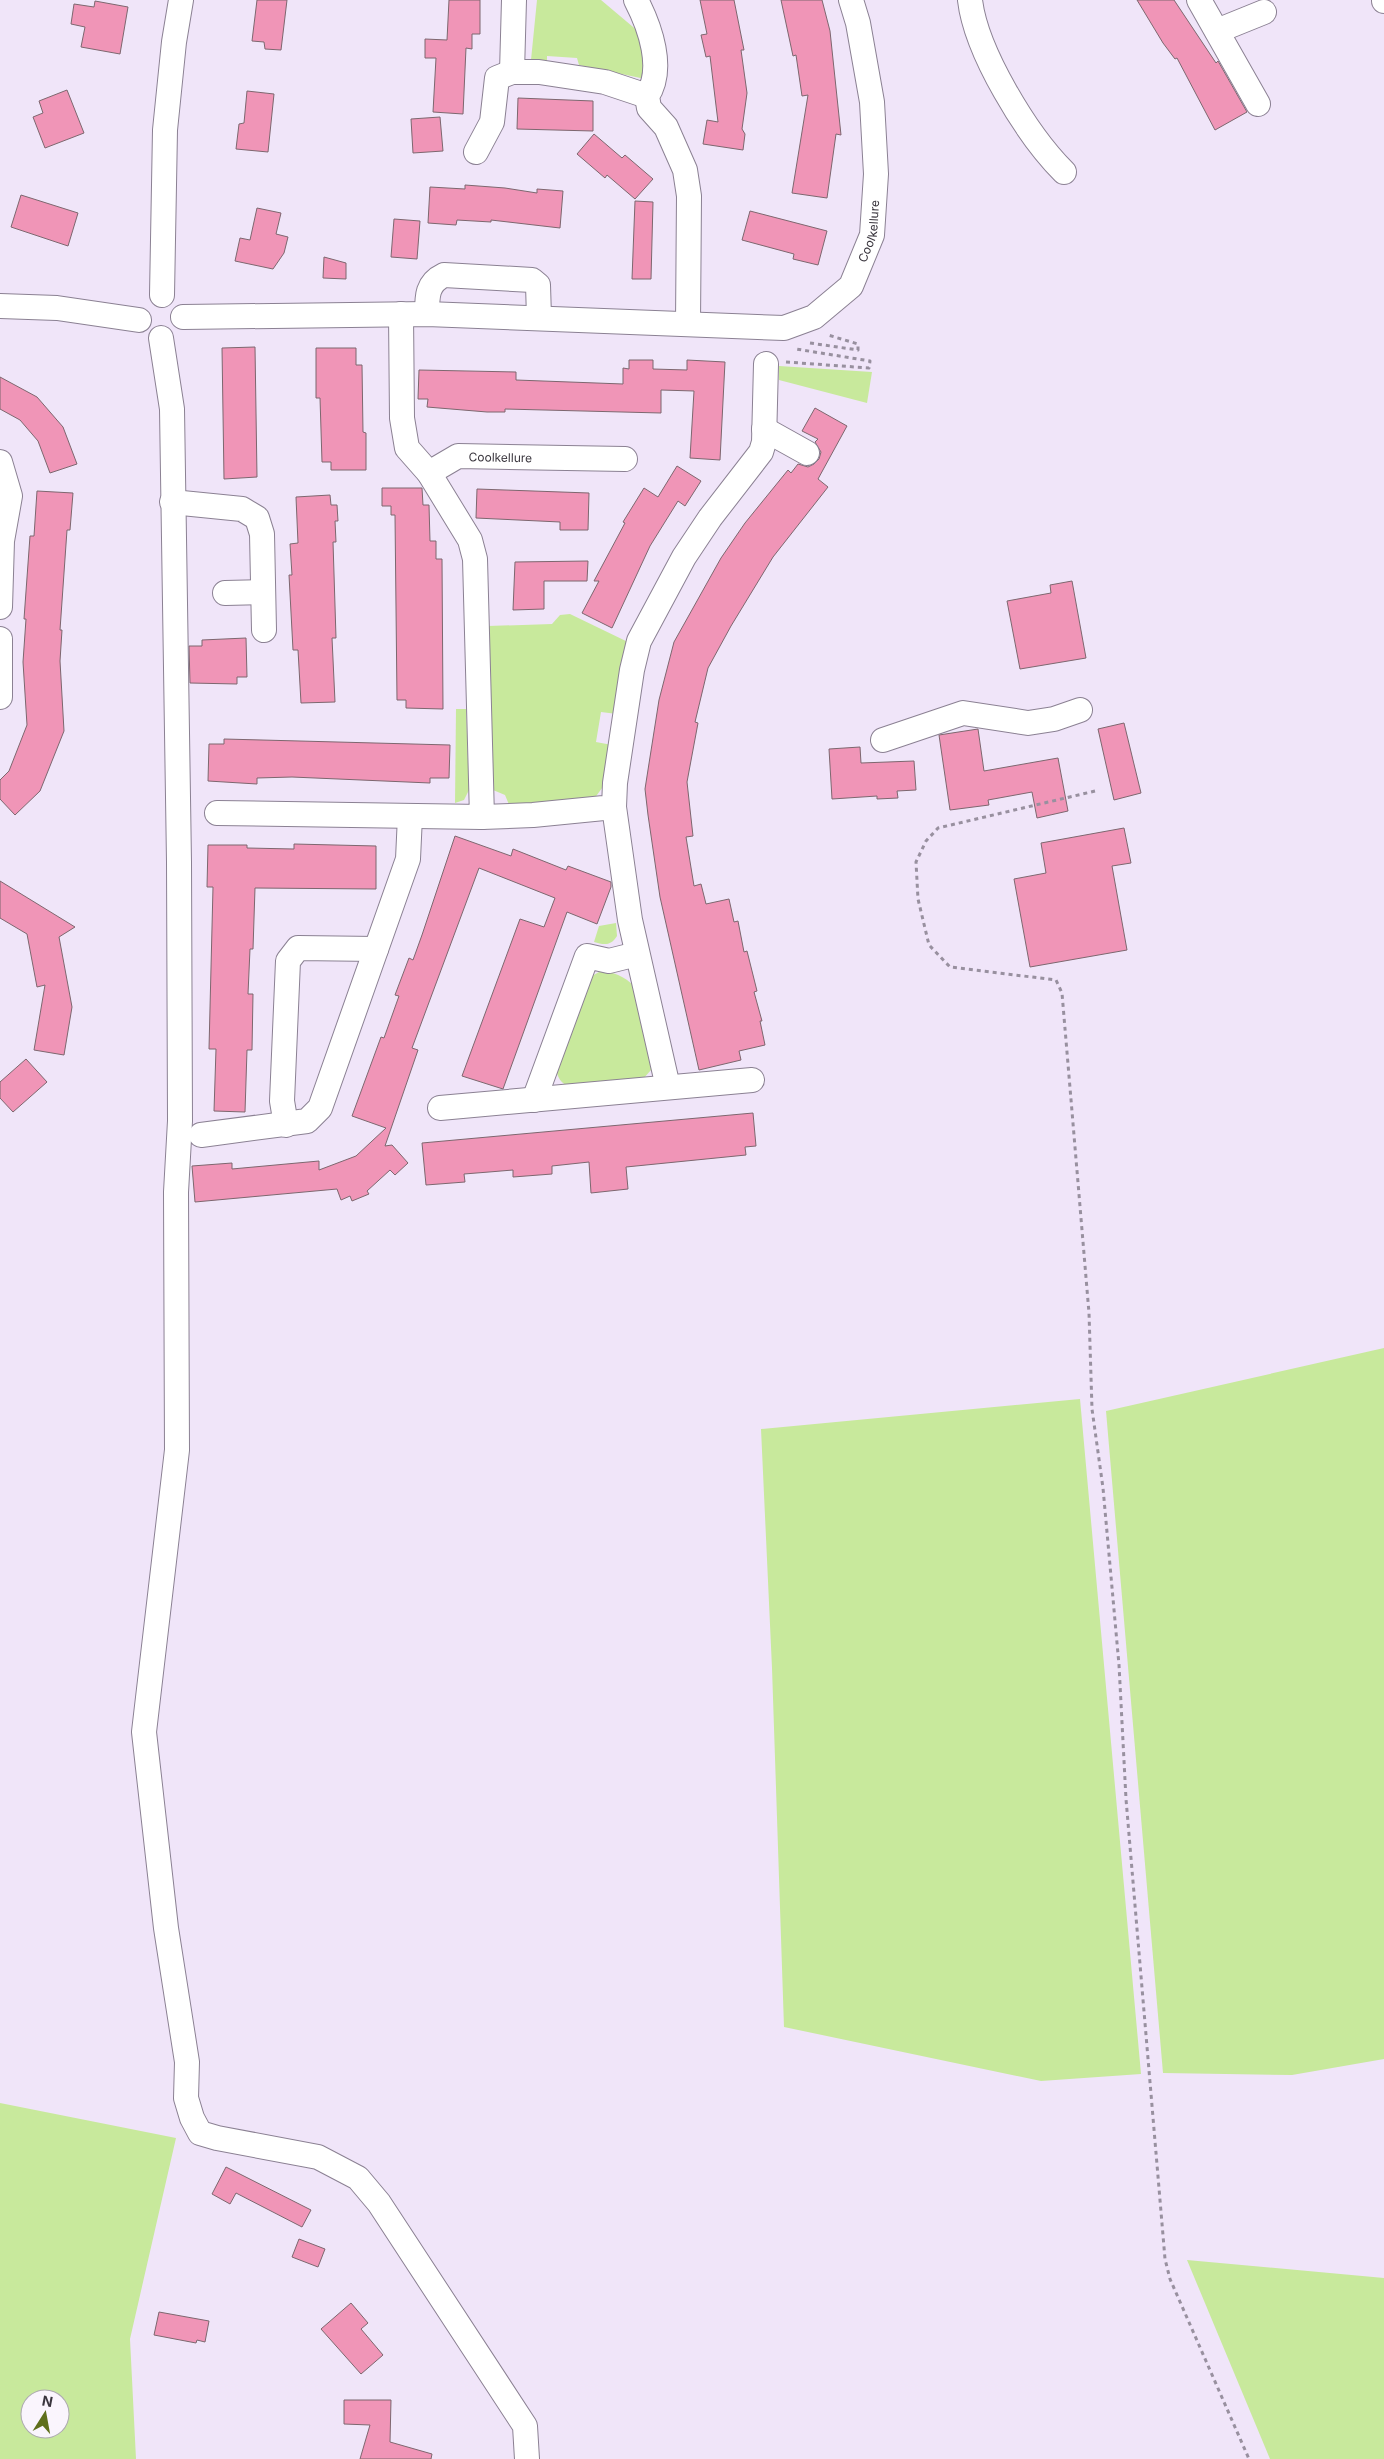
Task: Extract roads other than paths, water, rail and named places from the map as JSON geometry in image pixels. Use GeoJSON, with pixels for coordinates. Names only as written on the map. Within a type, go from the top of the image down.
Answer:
{"type":"FeatureCollection","features":[{"type":"Feature","properties":{"kind":"street"},"geometry":{"type":"LineString","coordinates":[[162,294],[164,130],[181,0]]}},
{"type":"Feature","properties":{"kind":"street"},"geometry":{"type":"LineString","coordinates":[[512,72],[514,0]]}},
{"type":"Feature","properties":{"kind":"street"},"geometry":{"type":"LineString","coordinates":[[636,0],[645,18],[653,47],[655,74],[652,88],[647,96],[649,108],[666,127],[685,170],[689,196],[688,324]]}},
{"type":"Feature","properties":{"kind":"street","name":"Coolkellure"},"geometry":{"type":"LineString","coordinates":[[183,317],[427,314],[539,317],[784,328],[801,335],[814,318],[851,286],[872,235],[876,174],[872,102],[858,23],[851,0]]}},
{"type":"Feature","properties":{"kind":"street"},"geometry":{"type":"LineString","coordinates":[[970,0],[988,59],[1018,113],[1043,151],[1064,172]]}},
{"type":"Feature","properties":{"kind":"street"},"geometry":{"type":"LineString","coordinates":[[1199,0],[1258,104]]}},
{"type":"Feature","properties":{"kind":"street"},"geometry":{"type":"LineString","coordinates":[[1217,31],[1264,12]]}},
{"type":"Feature","properties":{"kind":"street"},"geometry":{"type":"LineString","coordinates":[[476,152],[492,122],[497,78],[512,72],[539,72],[605,82],[647,96]]}},
{"type":"Feature","properties":{"kind":"street"},"geometry":{"type":"LineString","coordinates":[[427,314],[429,288],[435,280],[444,275],[532,280],[538,285],[539,317]]}},
{"type":"Feature","properties":{"kind":"street"},"geometry":{"type":"LineString","coordinates":[[162,294],[175,299],[179,304],[183,317],[174,334],[161,338],[149,335],[141,326],[139,320],[141,307],[144,302],[150,297],[162,294]]}},
{"type":"Feature","properties":{"kind":"street"},"geometry":{"type":"LineString","coordinates":[[0,306],[57,308],[139,320]]}},
{"type":"Feature","properties":{"kind":"street"},"geometry":{"type":"LineString","coordinates":[[401,314],[402,418],[407,448],[429,473],[470,540],[475,559],[482,816]]}},
{"type":"Feature","properties":{"kind":"street"},"geometry":{"type":"LineString","coordinates":[[161,338],[172,409],[179,872],[180,1121],[176,1192],[177,1450],[144,1732],[166,1928],[187,2062],[186,2098],[192,2118],[200,2133],[217,2138],[318,2157],[358,2178],[379,2202],[525,2426],[528,2459]]}},
{"type":"Feature","properties":{"kind":"street"},"geometry":{"type":"LineString","coordinates":[[668,1087],[637,954],[614,807],[632,670],[639,642],[684,557],[714,514],[762,452],[775,363]]}},
{"type":"Feature","properties":{"kind":"street"},"geometry":{"type":"LineString","coordinates":[[764,429],[807,453]]}},
{"type":"Feature","properties":{"kind":"street","name":"Coolkellure"},"geometry":{"type":"LineString","coordinates":[[429,473],[458,456],[625,459]]}},
{"type":"Feature","properties":{"kind":"street"},"geometry":{"type":"LineString","coordinates":[[0,462],[10,496],[2,541],[0,606]]}},
{"type":"Feature","properties":{"kind":"street"},"geometry":{"type":"LineString","coordinates":[[172,502],[242,509],[257,518],[262,534],[264,630]]}},
{"type":"Feature","properties":{"kind":"street"},"geometry":{"type":"LineString","coordinates":[[225,593],[264,592]]}},
{"type":"Feature","properties":{"kind":"street"},"geometry":{"type":"LineString","coordinates":[[0,639],[0,697]]}},
{"type":"Feature","properties":{"kind":"street"},"geometry":{"type":"LineString","coordinates":[[883,740],[963,713],[1028,723],[1054,719],[1080,710]]}},
{"type":"Feature","properties":{"kind":"street"},"geometry":{"type":"LineString","coordinates":[[217,813],[482,816],[533,815],[614,807]]}},
{"type":"Feature","properties":{"kind":"street"},"geometry":{"type":"LineString","coordinates":[[201,1135],[286,1126],[307,1121],[320,1108],[408,858],[410,816]]}},
{"type":"Feature","properties":{"kind":"street"},"geometry":{"type":"LineString","coordinates":[[286,1126],[282,1101],[288,961],[298,948],[376,949]]}},
{"type":"Feature","properties":{"kind":"street"},"geometry":{"type":"LineString","coordinates":[[534,1100],[587,956],[609,962],[637,954]]}},
{"type":"Feature","properties":{"kind":"street"},"geometry":{"type":"LineString","coordinates":[[440,1108],[752,1080]]}}]}
